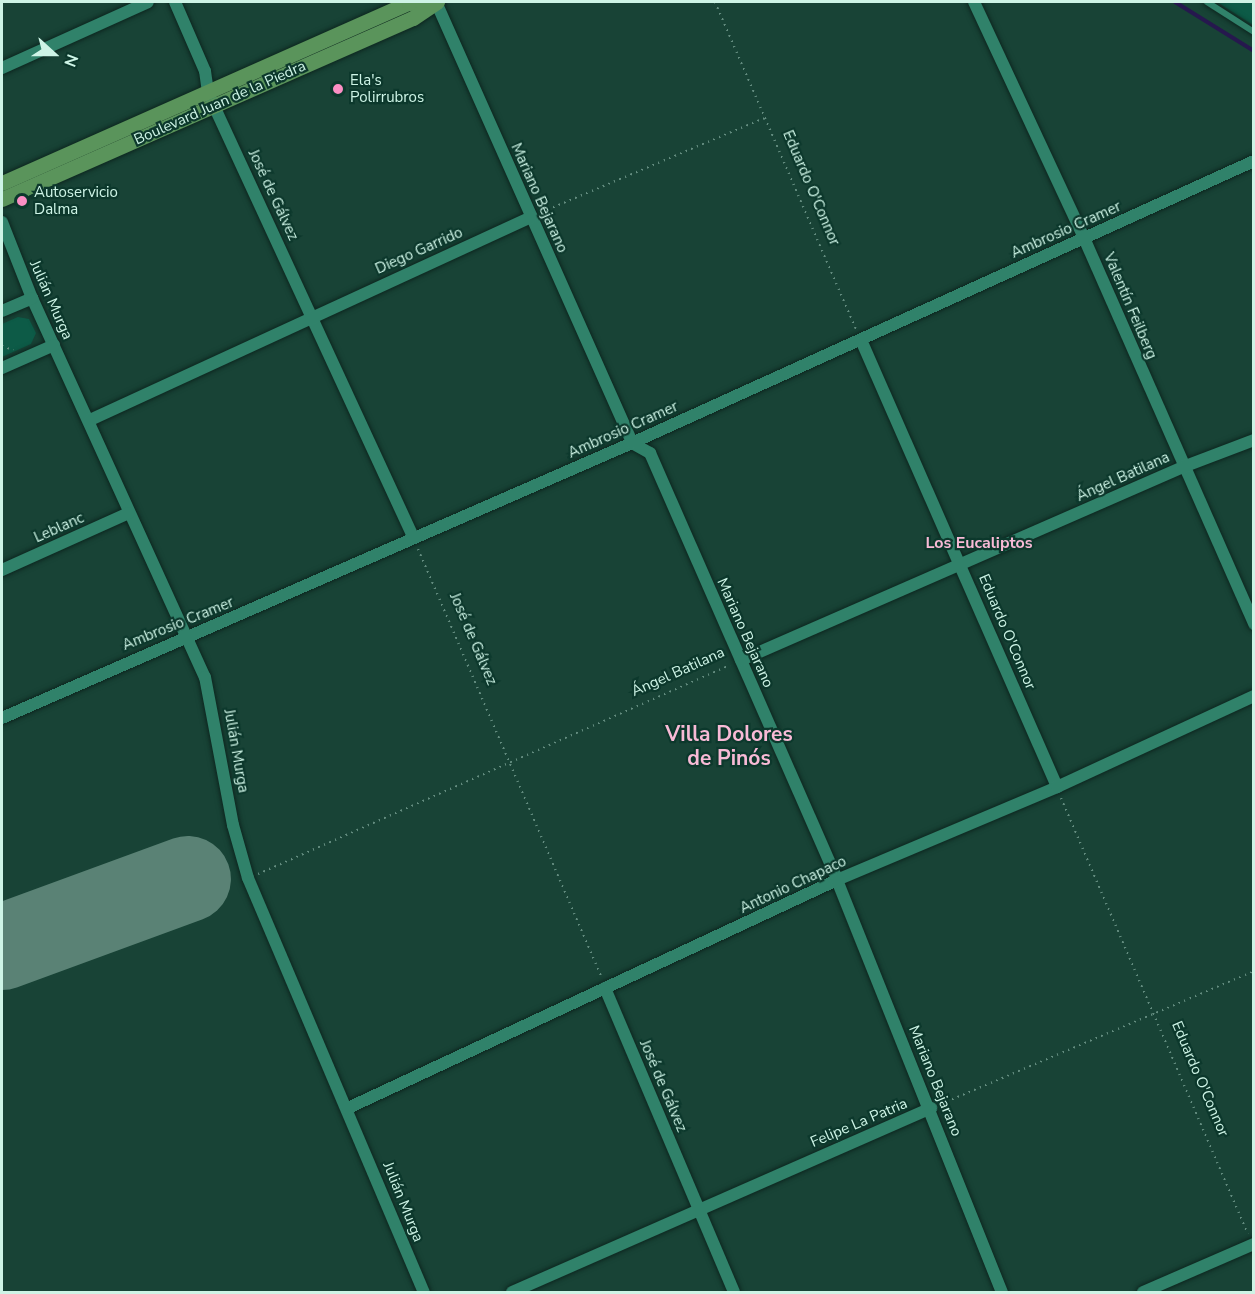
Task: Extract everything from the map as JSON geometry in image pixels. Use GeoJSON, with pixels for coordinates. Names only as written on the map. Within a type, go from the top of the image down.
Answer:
{"type":"FeatureCollection","features":[{"type":"Feature","properties":{"kind":"main road","name":"Boulevard Juan de la Piedra"},"geometry":{"type":"LineString","coordinates":[[2,183],[413,18],[436,2]]}},
{"type":"Feature","properties":{"kind":"main road","name":"Boulevard Juan de la Piedra"},"geometry":{"type":"LineString","coordinates":[[2,199],[211,100]]}},
{"type":"Feature","properties":{"kind":"street"},"geometry":{"type":"LineString","coordinates":[[2,68],[148,2]]}},
{"type":"Feature","properties":{"kind":"street","name":"José de Gálvez"},"geometry":{"type":"LineString","coordinates":[[175,2],[205,71],[211,100],[413,537]]}},
{"type":"Feature","properties":{"kind":"street","name":"Mariano Bejarano"},"geometry":{"type":"LineString","coordinates":[[436,2],[632,443],[650,453],[741,660],[837,880],[931,1108],[1002,1293]]}},
{"type":"Feature","properties":{"kind":"street","name":"Valentín Feilberg"},"geometry":{"type":"LineString","coordinates":[[974,2],[1084,238],[1254,624]]}},
{"type":"Feature","properties":{"kind":"street","name":"Ambrosio Cramer"},"geometry":{"type":"LineString","coordinates":[[2,718],[163,646],[188,639],[413,537],[632,443],[1254,161]]}},
{"type":"Feature","properties":{"kind":"street","name":"Diego Garrido"},"geometry":{"type":"LineString","coordinates":[[90,420],[531,217]]}},
{"type":"Feature","properties":{"kind":"street","name":"Julián Murga"},"geometry":{"type":"LineString","coordinates":[[2,222],[32,298],[90,420],[129,513],[188,639],[210,694],[233,825],[249,878],[348,1108],[424,1293]]}},
{"type":"Feature","properties":{"kind":"street"},"geometry":{"type":"LineString","coordinates":[[2,311],[32,298]]}},
{"type":"Feature","properties":{"kind":"street","name":"Eduardo O'Connor"},"geometry":{"type":"LineString","coordinates":[[861,340],[962,564],[1056,787]]}},
{"type":"Feature","properties":{"kind":"street"},"geometry":{"type":"LineString","coordinates":[[2,368],[54,345]]}},
{"type":"Feature","properties":{"kind":"street","name":"Ángel Batilana"},"geometry":{"type":"LineString","coordinates":[[741,660],[1183,467],[1254,440]]}},
{"type":"Feature","properties":{"kind":"street","name":"Leblanc"},"geometry":{"type":"LineString","coordinates":[[2,570],[129,513]]}},
{"type":"Feature","properties":{"kind":"street","name":"Antonio Chapaco"},"geometry":{"type":"LineString","coordinates":[[348,1108],[837,880],[1056,787],[1254,696]]}},
{"type":"Feature","properties":{"kind":"street","name":"José de Gálvez"},"geometry":{"type":"LineString","coordinates":[[605,988],[734,1293]]}},
{"type":"Feature","properties":{"kind":"street","name":"Felipe La Patria"},"geometry":{"type":"LineString","coordinates":[[512,1293],[931,1108]]}},
{"type":"Feature","properties":{"kind":"street"},"geometry":{"type":"LineString","coordinates":[[1143,1293],[1253,1244]]}},
{"type":"Feature","properties":{"kind":"lane"},"geometry":{"type":"LineString","coordinates":[[1207,2],[1254,32]]}},
{"type":"Feature","properties":{"kind":"path","name":"Eduardo O'Connor"},"geometry":{"type":"LineString","coordinates":[[714,2],[861,340]]}},
{"type":"Feature","properties":{"kind":"path"},"geometry":{"type":"LineString","coordinates":[[531,217],[765,118]]}},
{"type":"Feature","properties":{"kind":"path","name":"José de Gálvez"},"geometry":{"type":"LineString","coordinates":[[413,537],[605,988]]}},
{"type":"Feature","properties":{"kind":"path","name":"Ángel Batilana"},"geometry":{"type":"LineString","coordinates":[[249,878],[741,660]]}},
{"type":"Feature","properties":{"kind":"path","name":"Eduardo O'Connor"},"geometry":{"type":"LineString","coordinates":[[1056,787],[1156,1012],[1253,1244]]}},
{"type":"Feature","properties":{"kind":"path","name":"Felipe La Patria"},"geometry":{"type":"LineString","coordinates":[[931,1108],[1254,971]]}},
{"type":"Feature","properties":{"kind":"green space"},"geometry":{"type":"Polygon","coordinates":[[[1217,2],[1253,2],[1253,25],[1217,2]]]}},
{"type":"Feature","properties":{"kind":"green space"},"geometry":{"type":"Polygon","coordinates":[[[18,317],[29,319],[36,333],[31,344],[2,357],[2,324],[18,317]]]}},
{"type":"Feature","properties":{"kind":"waterway"},"geometry":{"type":"LineString","coordinates":[[1175,2],[1254,51]]}},
{"type":"Feature","properties":{"kind":"runway"},"geometry":{"type":"LineString","coordinates":[[2,947],[188,879]]}},
{"type":"Feature","properties":{"kind":"place","name":"Ela's Polirrubros"},"geometry":{"type":"Point","coordinates":[338,89]}},
{"type":"Feature","properties":{"kind":"place","name":"Autoservicio Dalma"},"geometry":{"type":"Point","coordinates":[22,201]}},
{"type":"Feature","properties":{"kind":"district","name":"Los Eucaliptos"},"geometry":{"type":"Point","coordinates":[979,543]}},
{"type":"Feature","properties":{"kind":"district","name":"Villa Dolores de Pinós"},"geometry":{"type":"Point","coordinates":[729,746]}}]}
